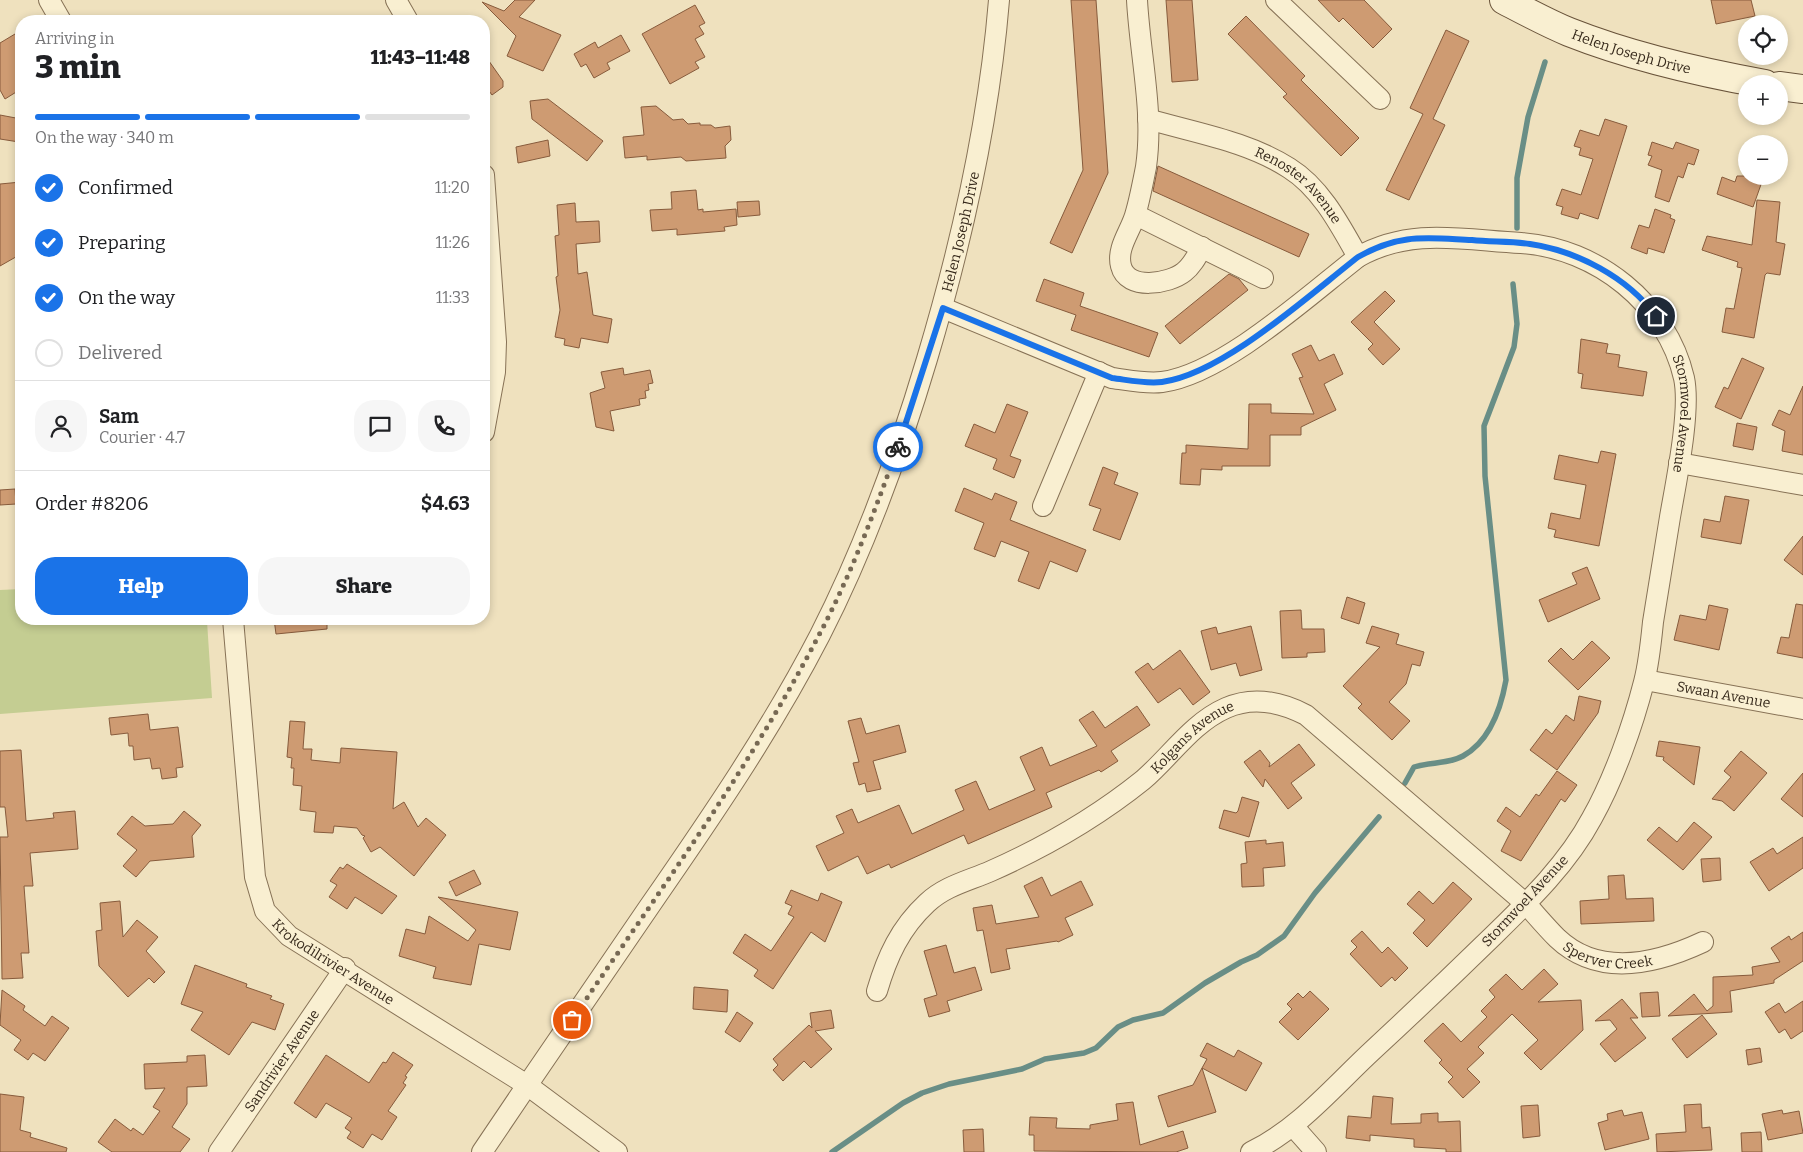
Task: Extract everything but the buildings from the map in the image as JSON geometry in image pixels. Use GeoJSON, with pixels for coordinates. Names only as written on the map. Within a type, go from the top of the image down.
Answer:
{"type":"FeatureCollection","features":[{"type":"Feature","properties":{"kind":"street"},"geometry":{"type":"LineString","coordinates":[[49,0],[58,15]]}},
{"type":"Feature","properties":{"kind":"street"},"geometry":{"type":"LineString","coordinates":[[396,0],[405,15]]}},
{"type":"Feature","properties":{"kind":"street","name":"Helen Joseph Drive"},"geometry":{"type":"LineString","coordinates":[[482,1152],[772,721],[820,634],[856,556],[884,488],[912,408],[943,308],[962,237],[994,60],[998,0]]}},
{"type":"Feature","properties":{"kind":"street"},"geometry":{"type":"LineString","coordinates":[[1137,0],[1148,119],[1146,168],[1136,215],[1122,247],[1121,269],[1127,277],[1138,282],[1155,283],[1171,279],[1184,272],[1202,247]]}},
{"type":"Feature","properties":{"kind":"street"},"geometry":{"type":"LineString","coordinates":[[1276,0],[1380,99]]}},
{"type":"Feature","properties":{"kind":"street","name":"Helen Joseph Drive"},"geometry":{"type":"LineString","coordinates":[[1504,0],[1568,31],[1635,55],[1713,75],[1738,79]]}},
{"type":"Feature","properties":{"kind":"street"},"geometry":{"type":"LineString","coordinates":[[1788,87],[1803,89]]}},
{"type":"Feature","properties":{"kind":"street","name":"Renoster Avenue"},"geometry":{"type":"LineString","coordinates":[[1148,119],[1262,153],[1290,168],[1323,201],[1338,222],[1358,257]]}},
{"type":"Feature","properties":{"kind":"street"},"geometry":{"type":"LineString","coordinates":[[1136,215],[1262,278]]}},
{"type":"Feature","properties":{"kind":"street","name":"Stormvoel Avenue"},"geometry":{"type":"LineString","coordinates":[[943,308],[1112,378],[1138,382],[1162,382],[1188,376],[1220,360],[1252,339],[1358,257],[1376,248],[1416,237],[1530,244],[1575,256],[1623,282],[1648,306],[1663,326],[1675,349],[1685,382],[1679,463],[1645,680],[1612,779],[1592,820],[1565,860],[1526,904],[1293,1126],[1251,1152]]}},
{"type":"Feature","properties":{"kind":"street"},"geometry":{"type":"LineString","coordinates":[[490,258],[496,342],[490,396]]}},
{"type":"Feature","properties":{"kind":"street"},"geometry":{"type":"LineString","coordinates":[[1043,506],[1099,372]]}},
{"type":"Feature","properties":{"kind":"street"},"geometry":{"type":"LineString","coordinates":[[1679,463],[1803,485]]}},
{"type":"Feature","properties":{"kind":"street","name":"Krokodilrivier Avenue"},"geometry":{"type":"LineString","coordinates":[[233,625],[252,856],[259,896],[265,911],[289,936],[345,968],[527,1085]]}},
{"type":"Feature","properties":{"kind":"street","name":"Swaan Avenue"},"geometry":{"type":"LineString","coordinates":[[1645,680],[1803,708]]}},
{"type":"Feature","properties":{"kind":"street","name":"Kolgans Avenue"},"geometry":{"type":"LineString","coordinates":[[877,991],[885,962],[897,938],[928,902],[951,886],[990,872],[1042,847],[1096,815],[1144,778],[1189,734],[1212,717],[1225,709],[1255,701],[1290,706],[1306,715],[1526,904]]}},
{"type":"Feature","properties":{"kind":"street","name":"Sperver Creek"},"geometry":{"type":"LineString","coordinates":[[1526,904],[1558,939],[1578,954],[1594,961],[1616,964],[1649,962],[1676,954],[1703,942]]}},
{"type":"Feature","properties":{"kind":"street","name":"Sandrivier Avenue"},"geometry":{"type":"LineString","coordinates":[[219,1152],[345,968]]}},
{"type":"Feature","properties":{"kind":"street"},"geometry":{"type":"LineString","coordinates":[[527,1085],[617,1152]]}},
{"type":"Feature","properties":{"kind":"street"},"geometry":{"type":"LineString","coordinates":[[1293,1126],[1316,1152]]}},
{"type":"Feature","properties":{"kind":"green space"},"geometry":{"type":"Polygon","coordinates":[[[15,589],[15,625],[207,625],[212,698],[0,714],[0,590],[15,589]]]}},
{"type":"Feature","properties":{"kind":"waterway"},"geometry":{"type":"LineString","coordinates":[[1517,228],[1517,178],[1528,117],[1545,62]]}},
{"type":"Feature","properties":{"kind":"waterway"},"geometry":{"type":"LineString","coordinates":[[1405,783],[1414,767],[1458,759],[1472,750],[1493,723],[1504,691],[1506,680],[1485,476],[1484,426],[1514,347],[1517,324],[1513,284]]}},
{"type":"Feature","properties":{"kind":"waterway"},"geometry":{"type":"LineString","coordinates":[[832,1152],[903,1103],[922,1093],[949,1084],[1022,1069],[1045,1059],[1084,1053],[1096,1048],[1118,1027],[1133,1020],[1163,1013],[1205,983],[1257,955],[1284,936],[1315,893],[1379,817]]}},
{"type":"Feature","properties":{"kind":"way so far"},"geometry":{"type":"LineString","coordinates":[[572,1020],[694,843],[772,721],[820,634],[856,556],[884,488],[898,447]]}},
{"type":"Feature","properties":{"kind":"route"},"geometry":{"type":"LineString","coordinates":[[898,447],[943,308],[1112,378],[1138,382],[1162,382],[1188,376],[1220,360],[1252,339],[1358,257],[1394,241],[1416,237],[1530,244],[1560,251],[1589,262],[1623,282],[1656,316]]}}]}
